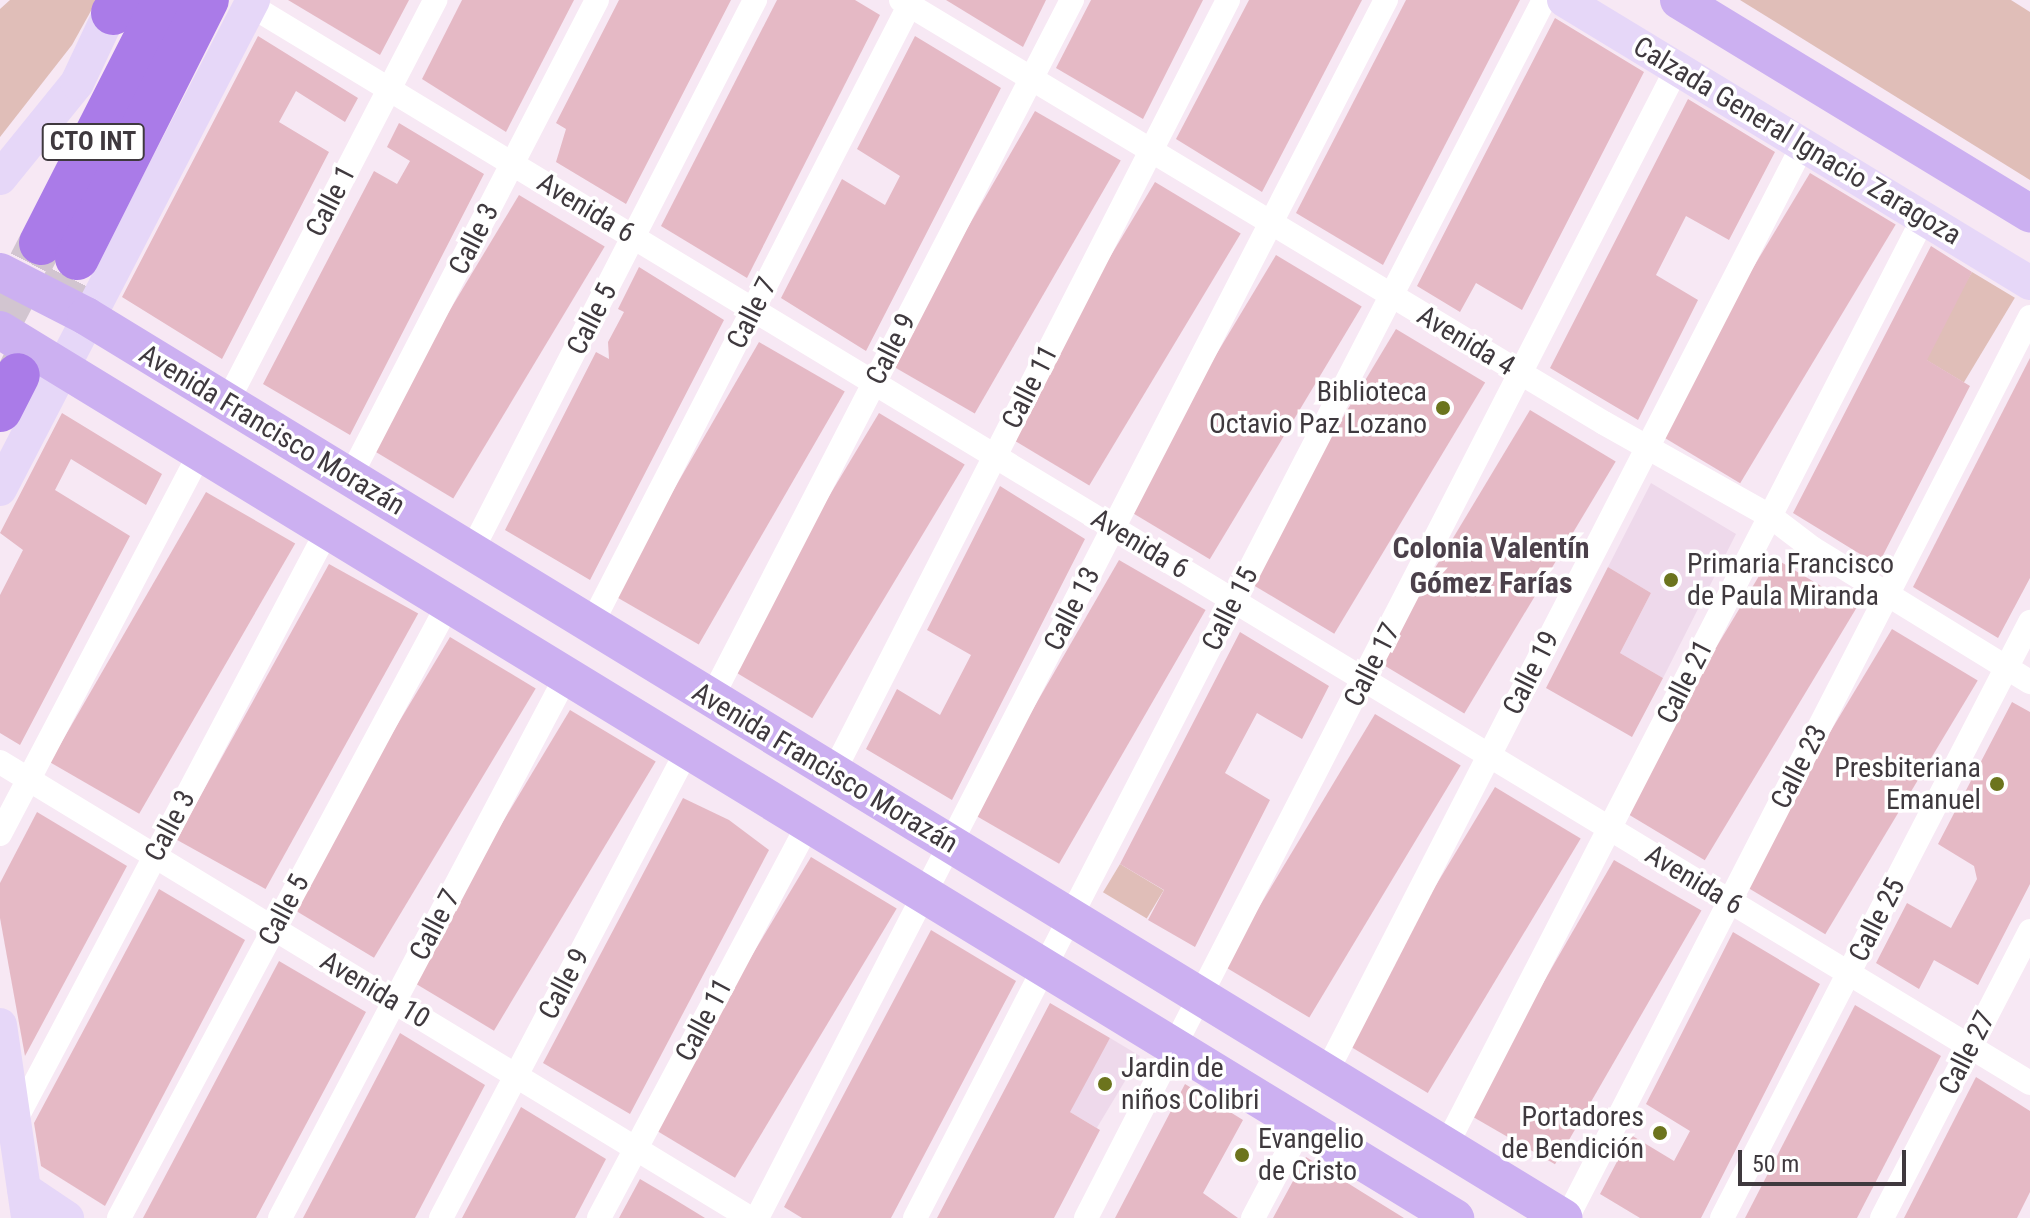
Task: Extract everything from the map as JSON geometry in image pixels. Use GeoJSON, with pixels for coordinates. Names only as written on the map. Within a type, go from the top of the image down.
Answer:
{"type":"FeatureCollection","features":[{"type":"Feature","properties":{"kind":"highway","name":"CTO INT"},"geometry":{"type":"LineString","coordinates":[[165,0],[59,250],[207,0]]}},
{"type":"Feature","properties":{"kind":"main road","name":"Calzada General Ignacio Zaragoza"},"geometry":{"type":"LineString","coordinates":[[1564,0],[2030,283]]}},
{"type":"Feature","properties":{"kind":"main road","name":"Calzada General Ignacio Zaragoza"},"geometry":{"type":"LineString","coordinates":[[1679,0],[2030,213]]}},
{"type":"Feature","properties":{"kind":"main road","name":"CTO INT"},"geometry":{"type":"LineString","coordinates":[[0,489],[32,377],[77,313],[252,2]]}},
{"type":"Feature","properties":{"kind":"main road","name":"CTO INT"},"geometry":{"type":"LineString","coordinates":[[0,178],[57,113],[118,4]]}},
{"type":"Feature","properties":{"kind":"main road"},"geometry":{"type":"LineString","coordinates":[[1,284],[77,313]]}},
{"type":"Feature","properties":{"kind":"main road","name":"Avenida Francisco Morazán"},"geometry":{"type":"LineString","coordinates":[[77,313],[1566,1218]]}},
{"type":"Feature","properties":{"kind":"main road","name":"Avenida Francisco Morazán"},"geometry":{"type":"LineString","coordinates":[[0,330],[32,377],[201,451],[1177,1047],[1302,1125],[1416,1208],[1455,1218]]}},
{"type":"Feature","properties":{"kind":"main road"},"geometry":{"type":"LineString","coordinates":[[0,1025],[28,1210],[67,1218]]}},
{"type":"Feature","properties":{"kind":"street","name":"Calle 1"},"geometry":{"type":"LineString","coordinates":[[227,402],[435,0]]}},
{"type":"Feature","properties":{"kind":"street","name":"Calle 3"},"geometry":{"type":"LineString","coordinates":[[350,477],[597,0]]}},
{"type":"Feature","properties":{"kind":"street","name":"Calle 5"},"geometry":{"type":"LineString","coordinates":[[471,552],[755,0]]}},
{"type":"Feature","properties":{"kind":"street","name":"Calle 9"},"geometry":{"type":"LineString","coordinates":[[711,699],[1072,0]]}},
{"type":"Feature","properties":{"kind":"street","name":"Calle 11"},"geometry":{"type":"LineString","coordinates":[[833,773],[1228,0]]}},
{"type":"Feature","properties":{"kind":"street","name":"Calle 13"},"geometry":{"type":"LineString","coordinates":[[757,1218],[928,896],[950,845],[1386,0]]}},
{"type":"Feature","properties":{"kind":"street","name":"Calle 15"},"geometry":{"type":"LineString","coordinates":[[915,1218],[1544,0]]}},
{"type":"Feature","properties":{"kind":"street","name":"Avenida 6"},"geometry":{"type":"LineString","coordinates":[[252,2],[390,89],[2030,1083]]}},
{"type":"Feature","properties":{"kind":"street","name":"Avenida 4"},"geometry":{"type":"LineString","coordinates":[[908,2],[1604,423],[1654,434],[1812,548],[2030,682]]}},
{"type":"Feature","properties":{"kind":"street","name":"Calle 7"},"geometry":{"type":"LineString","coordinates":[[591,625],[908,2]]}},
{"type":"Feature","properties":{"kind":"street","name":"Calle 17"},"geometry":{"type":"LineString","coordinates":[[1086,1218],[1177,1047],[1677,68]]}},
{"type":"Feature","properties":{"kind":"street","name":"Calle 19"},"geometry":{"type":"LineString","coordinates":[[1326,1073],[1803,145]]}},
{"type":"Feature","properties":{"kind":"street","name":"Calle 21"},"geometry":{"type":"LineString","coordinates":[[1446,1146],[1924,217]]}},
{"type":"Feature","properties":{"kind":"street","name":"Calle 23"},"geometry":{"type":"LineString","coordinates":[[1566,1218],[2030,317]]}},
{"type":"Feature","properties":{"kind":"street"},"geometry":{"type":"LineString","coordinates":[[0,834],[201,451]]}},
{"type":"Feature","properties":{"kind":"street","name":"Calle 3"},"geometry":{"type":"LineString","coordinates":[[14,1123],[328,529]]}},
{"type":"Feature","properties":{"kind":"street","name":"Calle 5"},"geometry":{"type":"LineString","coordinates":[[119,1218],[449,603]]}},
{"type":"Feature","properties":{"kind":"street","name":"Calle 25"},"geometry":{"type":"LineString","coordinates":[[1722,1218],[2030,622]]}},
{"type":"Feature","properties":{"kind":"street","name":"Calle 7"},"geometry":{"type":"LineString","coordinates":[[280,1218],[567,675]]}},
{"type":"Feature","properties":{"kind":"street","name":"Calle 9"},"geometry":{"type":"LineString","coordinates":[[441,1218],[688,749]]}},
{"type":"Feature","properties":{"kind":"street","name":"Avenida 10"},"geometry":{"type":"LineString","coordinates":[[0,762],[750,1218]]}},
{"type":"Feature","properties":{"kind":"street","name":"Calle 11"},"geometry":{"type":"LineString","coordinates":[[599,1218],[809,823]]}},
{"type":"Feature","properties":{"kind":"street","name":"Calle 27"},"geometry":{"type":"LineString","coordinates":[[1882,1218],[2030,931]]}},
{"type":"Feature","properties":{"kind":"street"},"geometry":{"type":"LineString","coordinates":[[1253,1218],[1302,1125]]}},
{"type":"Feature","properties":{"kind":"shaded area"},"geometry":{"type":"Polygon","coordinates":[[[10,0],[97,0],[72,45],[0,137],[0,9],[10,0]]]}},
{"type":"Feature","properties":{"kind":"shaded area"},"geometry":{"type":"Polygon","coordinates":[[[1740,0],[2011,0],[2030,12],[2030,180],[1740,0]]]}},
{"type":"Feature","properties":{"kind":"shaded area"},"geometry":{"type":"Polygon","coordinates":[[[1972,272],[2015,298],[1964,383],[1921,357],[1972,272]]]}},
{"type":"Feature","properties":{"kind":"shaded area","name":"Primaria Francisco de Paula Miranda"},"geometry":{"type":"Polygon","coordinates":[[[1651,483],[1736,534],[1663,678],[1620,653],[1651,593],[1608,567],[1651,483]]]}},
{"type":"Feature","properties":{"kind":"shaded area"},"geometry":{"type":"Polygon","coordinates":[[[1120,864],[1164,890],[1147,919],[1103,892],[1120,864]]]}},
{"type":"Feature","properties":{"kind":"shaded area","name":"Jardin de niños Colibri"},"geometry":{"type":"Polygon","coordinates":[[[1110,1038],[1140,1056],[1097,1128],[1067,1110],[1110,1038]]]}},
{"type":"Feature","properties":{"kind":"building"},"geometry":{"type":"Polygon","coordinates":[[[288,0],[409,0],[380,55],[288,0]]]}},
{"type":"Feature","properties":{"kind":"building"},"geometry":{"type":"Polygon","coordinates":[[[462,0],[574,0],[506,132],[422,79],[462,0]]]}},
{"type":"Feature","properties":{"kind":"building"},"geometry":{"type":"Polygon","coordinates":[[[619,0],[731,0],[626,204],[556,162],[566,129],[556,123],[619,0]]]}},
{"type":"Feature","properties":{"kind":"building"},"geometry":{"type":"Polygon","coordinates":[[[777,0],[855,0],[880,15],[747,278],[661,226],[777,0]]]}},
{"type":"Feature","properties":{"kind":"building"},"geometry":{"type":"Polygon","coordinates":[[[946,0],[1046,0],[1023,47],[946,0]]]}},
{"type":"Feature","properties":{"kind":"building"},"geometry":{"type":"Polygon","coordinates":[[[1091,0],[1203,0],[1143,119],[1056,68],[1091,0]]]}},
{"type":"Feature","properties":{"kind":"building"},"geometry":{"type":"Polygon","coordinates":[[[1249,0],[1362,0],[1262,192],[1176,139],[1249,0]]]}},
{"type":"Feature","properties":{"kind":"building"},"geometry":{"type":"Polygon","coordinates":[[[1406,0],[1520,0],[1383,265],[1296,213],[1406,0]]]}},
{"type":"Feature","properties":{"kind":"building"},"geometry":{"type":"Polygon","coordinates":[[[1555,18],[1644,72],[1522,310],[1476,283],[1460,312],[1417,286],[1555,18]]]}},
{"type":"Feature","properties":{"kind":"building"},"geometry":{"type":"Polygon","coordinates":[[[258,36],[358,98],[345,122],[296,91],[279,122],[329,152],[222,359],[122,297],[258,36]]]}},
{"type":"Feature","properties":{"kind":"building"},"geometry":{"type":"Polygon","coordinates":[[[915,36],[1001,88],[866,351],[781,298],[842,179],[885,205],[900,176],[857,149],[915,36]]]}},
{"type":"Feature","properties":{"kind":"building"},"geometry":{"type":"Polygon","coordinates":[[[1688,99],[1775,152],[1729,240],[1686,216],[1656,275],[1698,300],[1638,420],[1550,368],[1688,99]]]}},
{"type":"Feature","properties":{"kind":"building"},"geometry":{"type":"Polygon","coordinates":[[[1035,111],[1121,160],[975,413],[889,364],[1035,111]]]}},
{"type":"Feature","properties":{"kind":"building"},"geometry":{"type":"Polygon","coordinates":[[[399,123],[484,174],[350,435],[263,384],[374,171],[397,184],[410,161],[387,147],[399,123]]]}},
{"type":"Feature","properties":{"kind":"building"},"geometry":{"type":"Polygon","coordinates":[[[1810,173],[1896,225],[1740,483],[1654,432],[1810,173]]]}},
{"type":"Feature","properties":{"kind":"building"},"geometry":{"type":"Polygon","coordinates":[[[1155,182],[1241,234],[1089,486],[1004,434],[1155,182]]]}},
{"type":"Feature","properties":{"kind":"building"},"geometry":{"type":"Polygon","coordinates":[[[519,195],[605,247],[453,499],[368,447],[519,195]]]}},
{"type":"Feature","properties":{"kind":"building"},"geometry":{"type":"Polygon","coordinates":[[[1931,246],[1972,272],[1927,360],[1970,386],[1878,565],[1793,513],[1931,246]]]}},
{"type":"Feature","properties":{"kind":"building"},"geometry":{"type":"Polygon","coordinates":[[[1276,255],[1362,307],[1210,559],[1124,508],[1276,255]]]}},
{"type":"Feature","properties":{"kind":"building"},"geometry":{"type":"Polygon","coordinates":[[[639,267],[724,320],[590,580],[505,530],[596,352],[609,359],[608,342],[624,312],[618,309],[639,267]]]}},
{"type":"Feature","properties":{"kind":"building"},"geometry":{"type":"Polygon","coordinates":[[[1396,329],[1485,383],[1334,634],[1245,580],[1396,329]]]}},
{"type":"Feature","properties":{"kind":"building"},"geometry":{"type":"Polygon","coordinates":[[[759,342],[845,391],[699,644],[613,595],[759,342]]]}},
{"type":"Feature","properties":{"kind":"building"},"geometry":{"type":"Polygon","coordinates":[[[2030,358],[2030,578],[1998,638],[1913,587],[2030,358]]]}},
{"type":"Feature","properties":{"kind":"building"},"geometry":{"type":"Polygon","coordinates":[[[1530,410],[1616,462],[1464,714],[1379,662],[1530,410]]]}},
{"type":"Feature","properties":{"kind":"building"},"geometry":{"type":"Polygon","coordinates":[[[62,413],[162,474],[146,505],[71,459],[55,490],[130,536],[20,745],[0,733],[0,595],[23,550],[0,533],[62,413]]]}},
{"type":"Feature","properties":{"kind":"building"},"geometry":{"type":"Polygon","coordinates":[[[879,413],[965,465],[812,718],[727,667],[879,413]]]}},
{"type":"Feature","properties":{"kind":"building"},"geometry":{"type":"Polygon","coordinates":[[[1000,486],[1085,539],[952,800],[866,749],[897,689],[940,715],[971,655],[927,630],[1000,486]]]}},
{"type":"Feature","properties":{"kind":"building"},"geometry":{"type":"Polygon","coordinates":[[[206,492],[295,544],[139,814],[50,762],[206,492]]]}},
{"type":"Feature","properties":{"kind":"building"},"geometry":{"type":"Polygon","coordinates":[[[1771,556],[1857,608],[1705,860],[1619,809],[1771,556]]]}},
{"type":"Feature","properties":{"kind":"building"},"geometry":{"type":"Polygon","coordinates":[[[1119,560],[1206,610],[1059,864],[972,814],[1119,560]]]}},
{"type":"Feature","properties":{"kind":"building"},"geometry":{"type":"Polygon","coordinates":[[[329,564],[418,613],[265,889],[176,840],[329,564]]]}},
{"type":"Feature","properties":{"kind":"building"},"geometry":{"type":"Polygon","coordinates":[[[1608,567],[1651,593],[1620,653],[1663,678],[1632,737],[1546,688],[1608,567]]]}},
{"type":"Feature","properties":{"kind":"building"},"geometry":{"type":"Polygon","coordinates":[[[1892,629],[1978,681],[1825,934],[1740,883],[1892,629]]]}},
{"type":"Feature","properties":{"kind":"building"},"geometry":{"type":"Polygon","coordinates":[[[1240,632],[1329,686],[1302,739],[1257,713],[1225,773],[1270,800],[1195,947],[1148,920],[1164,890],[1120,864],[1240,632]]]}},
{"type":"Feature","properties":{"kind":"building"},"geometry":{"type":"Polygon","coordinates":[[[450,637],[536,689],[374,958],[288,906],[450,637]]]}},
{"type":"Feature","properties":{"kind":"building"},"geometry":{"type":"Polygon","coordinates":[[[2012,702],[2030,712],[2030,884],[1978,985],[1934,960],[1919,989],[1876,963],[1907,903],[1951,928],[1977,879],[1974,866],[1938,844],[2012,702]]]}},
{"type":"Feature","properties":{"kind":"building"},"geometry":{"type":"Polygon","coordinates":[[[570,710],[656,762],[494,1031],[408,979],[570,710]]]}},
{"type":"Feature","properties":{"kind":"building"},"geometry":{"type":"Polygon","coordinates":[[[1375,714],[1461,766],[1309,1018],[1224,966],[1375,714]]]}},
{"type":"Feature","properties":{"kind":"building"},"geometry":{"type":"Polygon","coordinates":[[[1495,787],[1581,839],[1428,1093],[1342,1042],[1495,787]]]}},
{"type":"Feature","properties":{"kind":"building"},"geometry":{"type":"Polygon","coordinates":[[[683,798],[729,820],[769,850],[630,1114],[543,1063],[683,798]]]}},
{"type":"Feature","properties":{"kind":"building"},"geometry":{"type":"Polygon","coordinates":[[[37,812],[127,866],[25,1056],[0,918],[0,883],[37,812]]]}},
{"type":"Feature","properties":{"kind":"building"},"geometry":{"type":"Polygon","coordinates":[[[811,857],[897,909],[735,1178],[649,1126],[811,857]]]}},
{"type":"Feature","properties":{"kind":"building"},"geometry":{"type":"Polygon","coordinates":[[[1614,860],[1701,911],[1555,1164],[1468,1114],[1614,860]]]}},
{"type":"Feature","properties":{"kind":"building"},"geometry":{"type":"Polygon","coordinates":[[[159,889],[245,940],[105,1206],[41,1166],[34,1123],[159,889]]]}},
{"type":"Feature","properties":{"kind":"building"},"geometry":{"type":"Polygon","coordinates":[[[931,930],[1016,981],[891,1218],[802,1218],[784,1207],[931,930]]]}},
{"type":"Feature","properties":{"kind":"building"},"geometry":{"type":"Polygon","coordinates":[[[1733,932],[1820,984],[1701,1218],[1640,1218],[1600,1194],[1631,1135],[1674,1161],[1690,1131],[1646,1104],[1733,932]]]}},
{"type":"Feature","properties":{"kind":"building"},"geometry":{"type":"Polygon","coordinates":[[[279,961],[366,1012],[256,1218],[143,1218],[279,961]]]}},
{"type":"Feature","properties":{"kind":"building"},"geometry":{"type":"Polygon","coordinates":[[[1050,1003],[1110,1038],[1070,1112],[1100,1130],[1054,1218],[937,1218],[1050,1003]]]}},
{"type":"Feature","properties":{"kind":"building"},"geometry":{"type":"Polygon","coordinates":[[[1855,1005],[1941,1056],[1857,1218],[1745,1218],[1855,1005]]]}},
{"type":"Feature","properties":{"kind":"building"},"geometry":{"type":"Polygon","coordinates":[[[400,1033],[485,1085],[415,1218],[303,1218],[400,1033]]]}},
{"type":"Feature","properties":{"kind":"building"},"geometry":{"type":"Polygon","coordinates":[[[1976,1077],[2030,1111],[2030,1192],[2017,1218],[1904,1218],[1976,1077]]]}},
{"type":"Feature","properties":{"kind":"building"},"geometry":{"type":"Polygon","coordinates":[[[1185,1084],[1243,1120],[1203,1193],[1238,1218],[1115,1218],[1185,1084]]]}},
{"type":"Feature","properties":{"kind":"building"},"geometry":{"type":"Polygon","coordinates":[[[521,1107],[606,1159],[575,1218],[462,1218],[521,1107]]]}},
{"type":"Feature","properties":{"kind":"building"},"geometry":{"type":"Polygon","coordinates":[[[1306,1157],[1362,1192],[1404,1218],[1273,1218],[1306,1157]]]}},
{"type":"Feature","properties":{"kind":"building"},"geometry":{"type":"Polygon","coordinates":[[[640,1179],[669,1196],[705,1218],[619,1218],[640,1179]]]}},
{"type":"Feature","properties":{"kind":"tunnel"},"geometry":{"type":"LineString","coordinates":[[0,322],[41,243]]}},
{"type":"Feature","properties":{"kind":"tunnel"},"geometry":{"type":"LineString","coordinates":[[18,375],[77,258]]}},
{"type":"Feature","properties":{"kind":"place","name":"Biblioteca Octavio Paz Lozano"},"geometry":{"type":"Point","coordinates":[1443,408]}},
{"type":"Feature","properties":{"kind":"place","name":"Primaria Francisco de Paula Miranda"},"geometry":{"type":"Point","coordinates":[1671,580]}},
{"type":"Feature","properties":{"kind":"place","name":"Presbiteriana Emanuel"},"geometry":{"type":"Point","coordinates":[1997,784]}},
{"type":"Feature","properties":{"kind":"place","name":"Jardin de niños Colibri"},"geometry":{"type":"Point","coordinates":[1105,1084]}},
{"type":"Feature","properties":{"kind":"place","name":"Portadores de Bendición"},"geometry":{"type":"Point","coordinates":[1660,1133]}},
{"type":"Feature","properties":{"kind":"place","name":"Evangelio de Cristo"},"geometry":{"type":"Point","coordinates":[1242,1155]}},
{"type":"Feature","properties":{"kind":"district","name":"Colonia Valentín Gómez Farías"},"geometry":{"type":"Point","coordinates":[1491,565]}}]}
